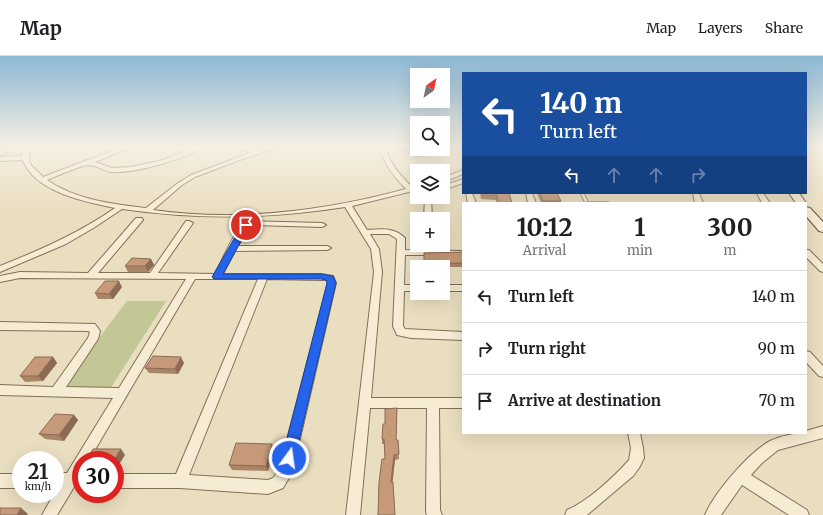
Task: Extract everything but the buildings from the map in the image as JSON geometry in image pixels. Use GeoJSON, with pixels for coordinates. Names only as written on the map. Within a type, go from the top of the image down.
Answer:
{"type":"FeatureCollection","features":[{"type":"Feature","properties":{"kind":"main road"},"geometry":{"type":"LineString","coordinates":[[807,211],[823,229]]}},
{"type":"Feature","properties":{"kind":"street"},"geometry":{"type":"LineString","coordinates":[[31,168],[34,174],[42,180],[55,188],[76,197],[147,211],[203,216],[257,215],[315,210],[410,190]]}},
{"type":"Feature","properties":{"kind":"street"},"geometry":{"type":"LineString","coordinates":[[42,180],[71,168]]}},
{"type":"Feature","properties":{"kind":"street"},"geometry":{"type":"LineString","coordinates":[[108,168],[111,170],[133,168]]}},
{"type":"Feature","properties":{"kind":"street"},"geometry":{"type":"LineString","coordinates":[[147,211],[187,179],[215,168]]}},
{"type":"Feature","properties":{"kind":"street"},"geometry":{"type":"LineString","coordinates":[[391,168],[396,175],[410,186]]}},
{"type":"Feature","properties":{"kind":"street"},"geometry":{"type":"LineString","coordinates":[[450,177],[462,172]]}},
{"type":"Feature","properties":{"kind":"street"},"geometry":{"type":"LineString","coordinates":[[450,186],[462,181]]}},
{"type":"Feature","properties":{"kind":"street"},"geometry":{"type":"LineString","coordinates":[[347,204],[375,249],[378,272],[366,403],[353,515]]}},
{"type":"Feature","properties":{"kind":"street"},"geometry":{"type":"LineString","coordinates":[[0,269],[54,246],[90,227],[121,207]]}},
{"type":"Feature","properties":{"kind":"street"},"geometry":{"type":"LineString","coordinates":[[90,275],[139,220]]}},
{"type":"Feature","properties":{"kind":"street"},"geometry":{"type":"LineString","coordinates":[[152,276],[189,223]]}},
{"type":"Feature","properties":{"kind":"street"},"geometry":{"type":"LineString","coordinates":[[217,277],[231,249],[248,223],[322,225]]}},
{"type":"Feature","properties":{"kind":"street"},"geometry":{"type":"LineString","coordinates":[[365,232],[393,232],[398,234],[401,238],[398,326],[401,332],[411,334],[462,336]]}},
{"type":"Feature","properties":{"kind":"street"},"geometry":{"type":"LineString","coordinates":[[231,249],[327,248]]}},
{"type":"Feature","properties":{"kind":"street"},"geometry":{"type":"LineString","coordinates":[[401,252],[410,251]]}},
{"type":"Feature","properties":{"kind":"street"},"geometry":{"type":"LineString","coordinates":[[450,251],[462,253]]}},
{"type":"Feature","properties":{"kind":"street"},"geometry":{"type":"LineString","coordinates":[[807,253],[823,269]]}},
{"type":"Feature","properties":{"kind":"street"},"geometry":{"type":"LineString","coordinates":[[0,279],[20,275],[192,277],[321,276],[330,278],[332,283],[285,473],[278,483],[268,487],[180,481],[124,481]]}},
{"type":"Feature","properties":{"kind":"street"},"geometry":{"type":"LineString","coordinates":[[180,481],[264,276]]}},
{"type":"Feature","properties":{"kind":"street"},"geometry":{"type":"LineString","coordinates":[[88,451],[121,393],[192,277]]}},
{"type":"Feature","properties":{"kind":"street"},"geometry":{"type":"LineString","coordinates":[[400,288],[410,288]]}},
{"type":"Feature","properties":{"kind":"street"},"geometry":{"type":"LineString","coordinates":[[450,288],[462,288]]}},
{"type":"Feature","properties":{"kind":"street"},"geometry":{"type":"LineString","coordinates":[[0,326],[91,327],[95,331],[93,339],[58,390]]}},
{"type":"Feature","properties":{"kind":"street"},"geometry":{"type":"LineString","coordinates":[[807,356],[823,373]]}},
{"type":"Feature","properties":{"kind":"street"},"geometry":{"type":"LineString","coordinates":[[0,390],[58,390],[121,393]]}},
{"type":"Feature","properties":{"kind":"street"},"geometry":{"type":"LineString","coordinates":[[366,403],[462,403]]}},
{"type":"Feature","properties":{"kind":"street"},"geometry":{"type":"LineString","coordinates":[[433,403],[435,515]]}},
{"type":"Feature","properties":{"kind":"street"},"geometry":{"type":"LineString","coordinates":[[712,515],[741,477],[763,454],[775,445],[823,432]]}},
{"type":"Feature","properties":{"kind":"street"},"geometry":{"type":"LineString","coordinates":[[572,515],[577,514],[630,470],[637,459],[637,444],[634,434]]}},
{"type":"Feature","properties":{"kind":"street"},"geometry":{"type":"LineString","coordinates":[[741,477],[802,515]]}},
{"type":"Feature","properties":{"kind":"street"},"geometry":{"type":"LineString","coordinates":[[0,481],[12,481]]}},
{"type":"Feature","properties":{"kind":"street"},"geometry":{"type":"LineString","coordinates":[[49,515],[72,485]]}},
{"type":"Feature","properties":{"kind":"lane"},"geometry":{"type":"LineString","coordinates":[[582,194],[586,201]]}},
{"type":"Feature","properties":{"kind":"green space"},"geometry":{"type":"Polygon","coordinates":[[[127,301],[166,301],[110,389],[61,388],[127,301]]]}},
{"type":"Feature","properties":{"kind":"route"},"geometry":{"type":"LineString","coordinates":[[246,225],[231,249],[217,277],[321,276],[330,278],[332,283],[289,458]]}}]}
